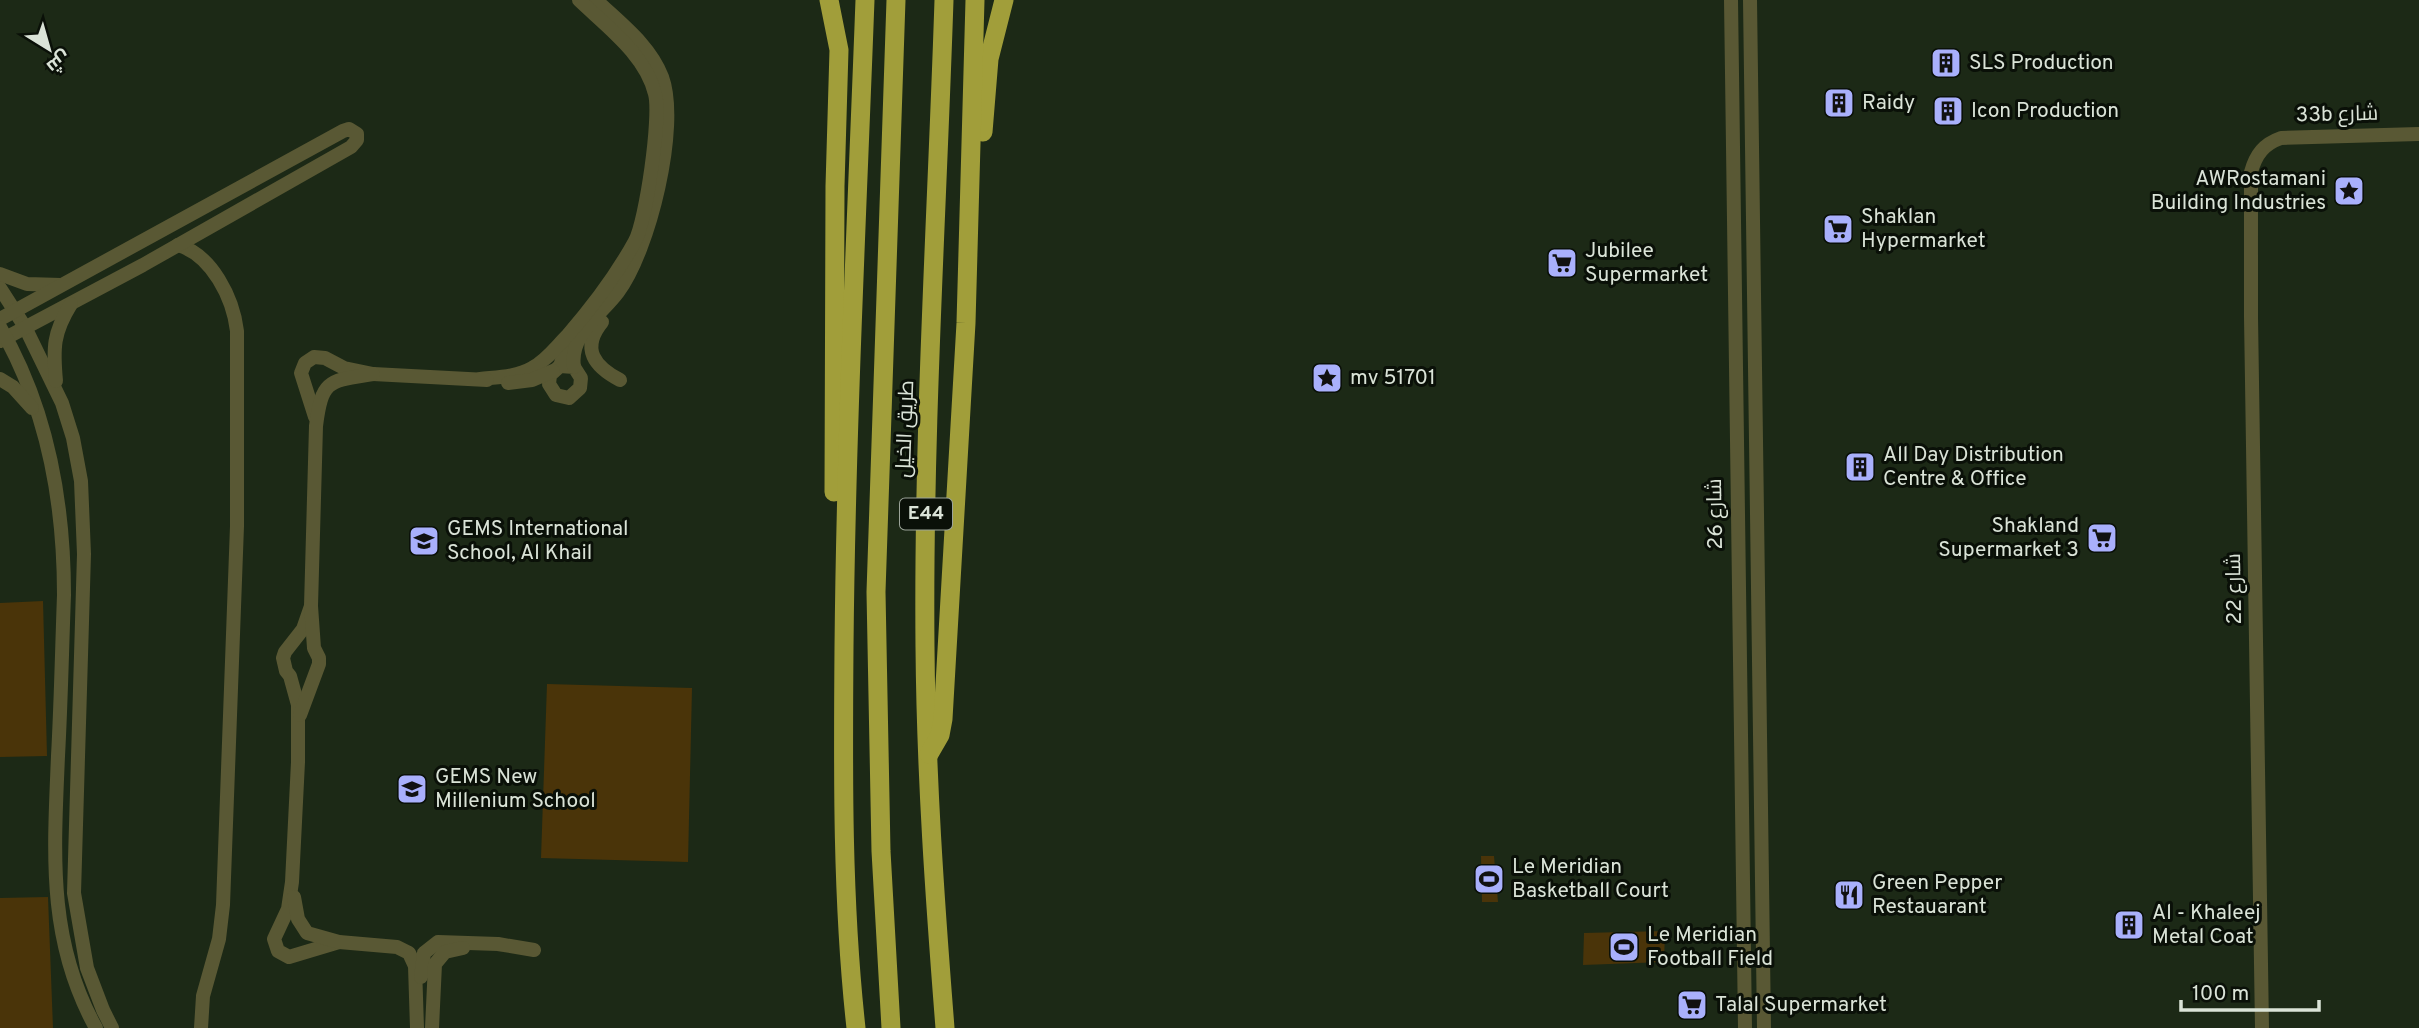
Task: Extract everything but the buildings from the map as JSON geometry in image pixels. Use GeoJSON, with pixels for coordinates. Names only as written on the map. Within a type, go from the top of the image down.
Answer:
{"type":"FeatureCollection","features":[{"type":"Feature","properties":{"kind":"highway"},"geometry":{"type":"LineString","coordinates":[[830,0],[839,50],[835,198],[834,508],[836,526],[845,543]]}},
{"type":"Feature","properties":{"kind":"highway"},"geometry":{"type":"LineString","coordinates":[[856,1028],[844,839],[845,543],[865,0]]}},
{"type":"Feature","properties":{"kind":"highway","name":"طريق الخيل"},"geometry":{"type":"LineString","coordinates":[[891,1028],[881,851],[876,592],[896,0]]}},
{"type":"Feature","properties":{"kind":"highway","name":"طريق الخيل"},"geometry":{"type":"LineString","coordinates":[[944,0],[927,464],[925,610],[928,756],[945,1028]]}},
{"type":"Feature","properties":{"kind":"highway"},"geometry":{"type":"LineString","coordinates":[[928,756],[937,742],[943,719],[966,323],[975,0]]}},
{"type":"Feature","properties":{"kind":"highway"},"geometry":{"type":"LineString","coordinates":[[967,226],[977,201],[989,59],[1004,0]]}},
{"type":"Feature","properties":{"kind":"street"},"geometry":{"type":"LineString","coordinates":[[570,0],[627,58],[650,98],[651,115],[631,246]]}},
{"type":"Feature","properties":{"kind":"street"},"geometry":{"type":"LineString","coordinates":[[480,379],[510,376],[534,367],[552,352],[612,280],[636,239],[644,206],[658,114],[656,95],[649,77],[632,53],[579,0]]}},
{"type":"Feature","properties":{"kind":"street"},"geometry":{"type":"LineString","coordinates":[[316,426],[301,373],[305,363],[314,357],[344,368],[373,374],[516,383],[532,380],[562,368],[580,337],[625,282],[649,227],[667,131],[667,95],[654,62],[643,47],[596,0]]}},
{"type":"Feature","properties":{"kind":"street","name":"شارع 26"},"geometry":{"type":"LineString","coordinates":[[1731,0],[1745,1028]]}},
{"type":"Feature","properties":{"kind":"street","name":"شارع 26"},"geometry":{"type":"LineString","coordinates":[[1750,0],[1764,1028]]}},
{"type":"Feature","properties":{"kind":"street"},"geometry":{"type":"LineString","coordinates":[[0,319],[344,131],[349,129],[357,134],[354,146],[71,303],[25,327],[2,335],[15,354],[38,414],[55,478],[64,555],[54,841],[56,894],[64,948],[83,1004],[96,1028]]}},
{"type":"Feature","properties":{"kind":"street","name":"33b شارع"},"geometry":{"type":"LineString","coordinates":[[2260,151],[2270,143],[2288,136],[2419,134]]}},
{"type":"Feature","properties":{"kind":"street","name":"شارع 22"},"geometry":{"type":"LineString","coordinates":[[2260,151],[2253,164],[2250,179],[2262,1028]]}},
{"type":"Feature","properties":{"kind":"street"},"geometry":{"type":"LineString","coordinates":[[620,380],[597,365],[593,357],[592,341],[598,327],[631,287],[643,265],[650,243],[649,227]]}},
{"type":"Feature","properties":{"kind":"street"},"geometry":{"type":"LineString","coordinates":[[205,229],[201,245],[205,261]]}},
{"type":"Feature","properties":{"kind":"street"},"geometry":{"type":"LineString","coordinates":[[178,245],[205,261],[225,291],[234,314],[237,339],[236,537],[223,916],[203,996],[201,1028]]}},
{"type":"Feature","properties":{"kind":"street"},"geometry":{"type":"LineString","coordinates":[[0,274],[27,284],[62,285]]}},
{"type":"Feature","properties":{"kind":"street"},"geometry":{"type":"LineString","coordinates":[[0,288],[25,327],[57,390],[77,458],[84,519],[74,893],[87,968],[112,1028]]}},
{"type":"Feature","properties":{"kind":"street"},"geometry":{"type":"LineString","coordinates":[[57,390],[54,344],[58,325],[71,303]]}},
{"type":"Feature","properties":{"kind":"street"},"geometry":{"type":"LineString","coordinates":[[562,368],[565,349],[579,322]]}},
{"type":"Feature","properties":{"kind":"street"},"geometry":{"type":"LineString","coordinates":[[299,717],[319,664],[314,648],[311,606],[316,426],[322,397],[328,385],[343,379],[373,374]]}},
{"type":"Feature","properties":{"kind":"street"},"geometry":{"type":"LineString","coordinates":[[0,379],[13,387],[38,414]]}},
{"type":"Feature","properties":{"kind":"street"},"geometry":{"type":"LineString","coordinates":[[1738,569],[1749,568],[1759,574]]}},
{"type":"Feature","properties":{"kind":"street"},"geometry":{"type":"LineString","coordinates":[[311,606],[303,629],[285,652],[283,659],[295,692],[299,717],[292,882],[288,909],[274,939],[278,951],[283,955],[295,957],[339,942]]}},
{"type":"Feature","properties":{"kind":"street"},"geometry":{"type":"LineString","coordinates":[[292,882],[297,914],[307,933],[339,942],[405,950],[414,961],[417,1028]]}},
{"type":"Feature","properties":{"kind":"street"},"geometry":{"type":"LineString","coordinates":[[416,990],[421,982],[424,953],[433,944],[448,941],[498,944],[534,950]]}},
{"type":"Feature","properties":{"kind":"street"},"geometry":{"type":"LineString","coordinates":[[432,1028],[434,970],[441,955],[455,948],[496,950],[509,947]]}},
{"type":"Feature","properties":{"kind":"street"},"geometry":{"type":"LineString","coordinates":[[83,1004],[86,1028]]}},
{"type":"Feature","properties":{"kind":"shaded area"},"geometry":{"type":"Polygon","coordinates":[[[43,601],[47,756],[0,757],[0,603],[43,601]]]}},
{"type":"Feature","properties":{"kind":"shaded area"},"geometry":{"type":"Polygon","coordinates":[[[547,684],[692,688],[688,862],[541,858],[547,684]]]}},
{"type":"Feature","properties":{"kind":"shaded area","name":"Le Meridian Basketball Court"},"geometry":{"type":"Polygon","coordinates":[[[1481,856],[1494,856],[1498,902],[1482,902],[1481,856]]]}},
{"type":"Feature","properties":{"kind":"shaded area"},"geometry":{"type":"Polygon","coordinates":[[[48,897],[53,1028],[0,1028],[0,898],[48,897]]]}},
{"type":"Feature","properties":{"kind":"shaded area","name":"Le Meridian Football Field"},"geometry":{"type":"Polygon","coordinates":[[[1665,931],[1664,962],[1583,965],[1584,933],[1665,931]]]}},
{"type":"Feature","properties":{"kind":"place","name":"SLS Production"},"geometry":{"type":"Point","coordinates":[1946,63]}},
{"type":"Feature","properties":{"kind":"place","name":"Raidy"},"geometry":{"type":"Point","coordinates":[1839,103]}},
{"type":"Feature","properties":{"kind":"place","name":"Icon Production"},"geometry":{"type":"Point","coordinates":[1948,111]}},
{"type":"Feature","properties":{"kind":"place","name":"AWRostamani Building Industries"},"geometry":{"type":"Point","coordinates":[2349,191]}},
{"type":"Feature","properties":{"kind":"place","name":"Shaklan Hypermarket"},"geometry":{"type":"Point","coordinates":[1838,229]}},
{"type":"Feature","properties":{"kind":"place","name":"Jubilee Supermarket"},"geometry":{"type":"Point","coordinates":[1562,263]}},
{"type":"Feature","properties":{"kind":"place","name":"mv 51701"},"geometry":{"type":"Point","coordinates":[1327,378]}},
{"type":"Feature","properties":{"kind":"place","name":"All Day Distribution Centre & Office"},"geometry":{"type":"Point","coordinates":[1860,467]}},
{"type":"Feature","properties":{"kind":"place","name":"Shakland Supermarket 3"},"geometry":{"type":"Point","coordinates":[2102,538]}},
{"type":"Feature","properties":{"kind":"place","name":"GEMS International School, Al Khail"},"geometry":{"type":"Point","coordinates":[424,541]}},
{"type":"Feature","properties":{"kind":"place","name":"GEMS New Millenium School"},"geometry":{"type":"Point","coordinates":[412,789]}},
{"type":"Feature","properties":{"kind":"place","name":"Le Meridian Basketball Court"},"geometry":{"type":"Point","coordinates":[1489,879]}},
{"type":"Feature","properties":{"kind":"place","name":"Green Pepper Restauarant"},"geometry":{"type":"Point","coordinates":[1849,895]}},
{"type":"Feature","properties":{"kind":"place","name":"Al - Khaleej Metal Coat"},"geometry":{"type":"Point","coordinates":[2129,925]}},
{"type":"Feature","properties":{"kind":"place","name":"Le Meridian Football Field"},"geometry":{"type":"Point","coordinates":[1624,947]}},
{"type":"Feature","properties":{"kind":"place","name":"Talal Supermarket"},"geometry":{"type":"Point","coordinates":[1692,1005]}}]}
